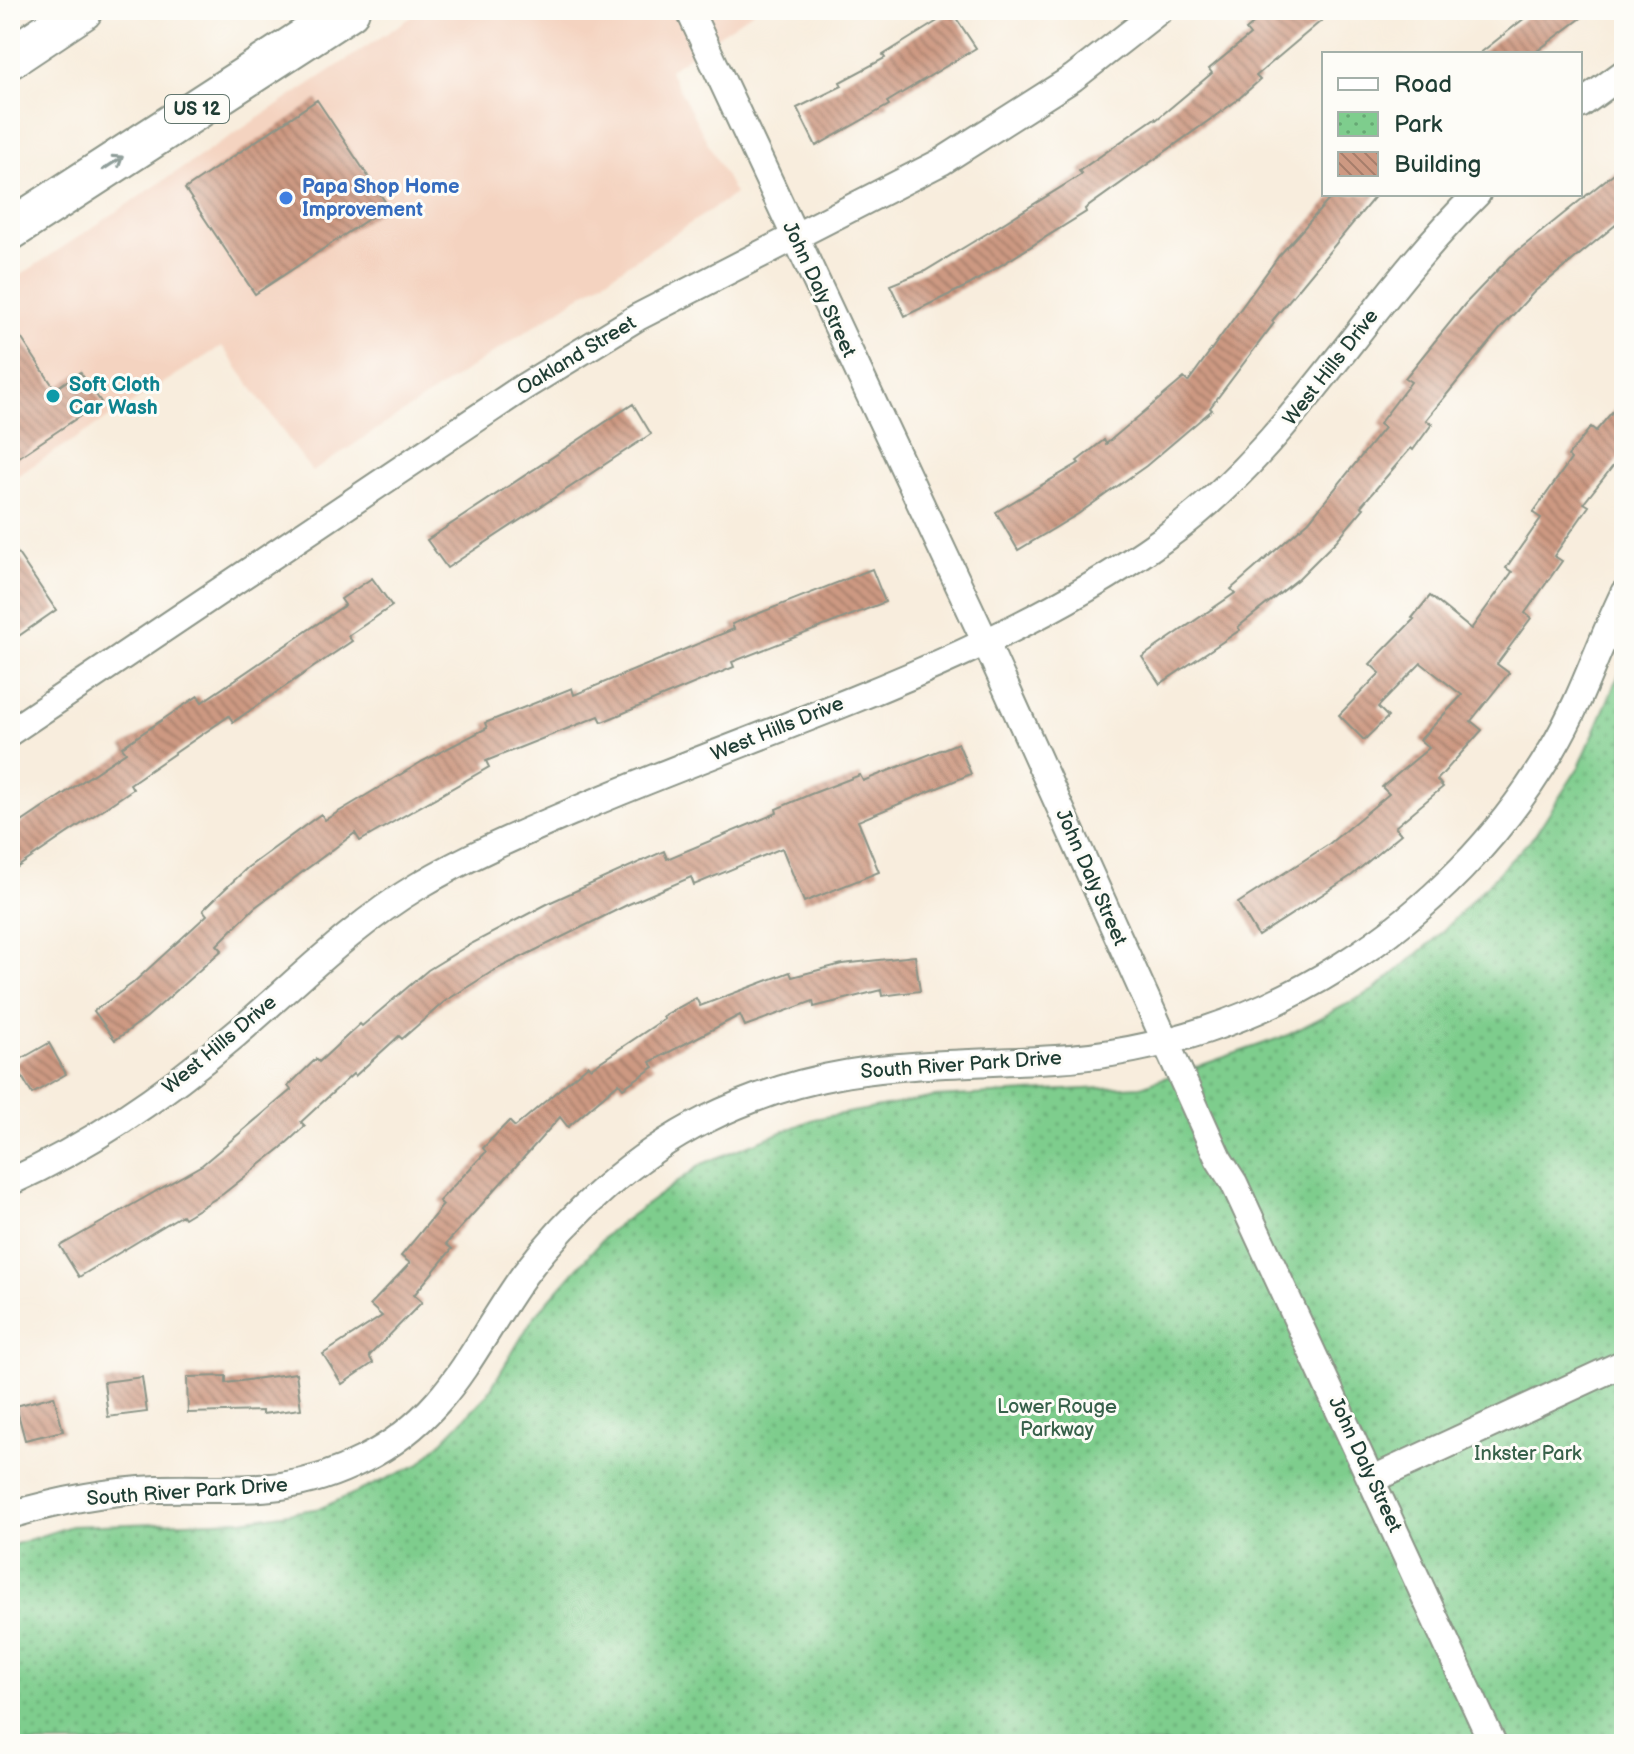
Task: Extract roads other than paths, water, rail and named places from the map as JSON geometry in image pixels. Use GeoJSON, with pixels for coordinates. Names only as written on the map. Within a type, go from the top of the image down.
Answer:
{"type":"FeatureCollection","features":[{"type":"Feature","properties":{"kind":"main road"},"geometry":{"type":"LineString","coordinates":[[10,58],[82,10]]}},
{"type":"Feature","properties":{"kind":"main road","name":"US 12"},"geometry":{"type":"LineString","coordinates":[[10,230],[29,206],[349,10]]}},
{"type":"Feature","properties":{"kind":"street","name":"John Daly Street"},"geometry":{"type":"LineString","coordinates":[[689,10],[985,641],[1218,1158],[1234,1183],[1373,1479],[1493,1744]]}},
{"type":"Feature","properties":{"kind":"street","name":"Oakland Street"},"geometry":{"type":"LineString","coordinates":[[10,732],[522,388],[638,317],[941,162],[1018,116],[1073,78],[1160,10]]}},
{"type":"Feature","properties":{"kind":"street"},"geometry":{"type":"LineString","coordinates":[[1582,104],[1624,73]]}},
{"type":"Feature","properties":{"kind":"street","name":"West Hills Drive"},"geometry":{"type":"LineString","coordinates":[[10,1182],[72,1150],[133,1113],[194,1068],[359,926],[414,888],[473,855],[667,771],[951,659],[1127,564],[1212,501],[1276,436],[1404,271],[1475,196]]}},
{"type":"Feature","properties":{"kind":"street","name":"South River Park Drive"},"geometry":{"type":"LineString","coordinates":[[10,1515],[113,1493],[279,1489],[324,1478],[366,1459],[411,1429],[444,1398],[527,1272],[593,1200],[670,1141],[750,1100],[800,1082],[865,1068],[1061,1059],[1166,1041],[1239,1019],[1317,981],[1389,932],[1445,884],[1513,809],[1553,749],[1579,698],[1624,593]]}},
{"type":"Feature","properties":{"kind":"street"},"geometry":{"type":"LineString","coordinates":[[1373,1479],[1624,1363]]}},
{"type":"Feature","properties":{"kind":"place","name":"Papa Shop Home Improvement"},"geometry":{"type":"Point","coordinates":[286,198]}},
{"type":"Feature","properties":{"kind":"place","name":"Soft Cloth Car Wash"},"geometry":{"type":"Point","coordinates":[53,396]}},
{"type":"Feature","properties":{"kind":"park label","name":"Lower Rouge Parkway"},"geometry":{"type":"Point","coordinates":[1057,1418]}},
{"type":"Feature","properties":{"kind":"park label","name":"Inkster Park"},"geometry":{"type":"Point","coordinates":[1528,1453]}}]}
